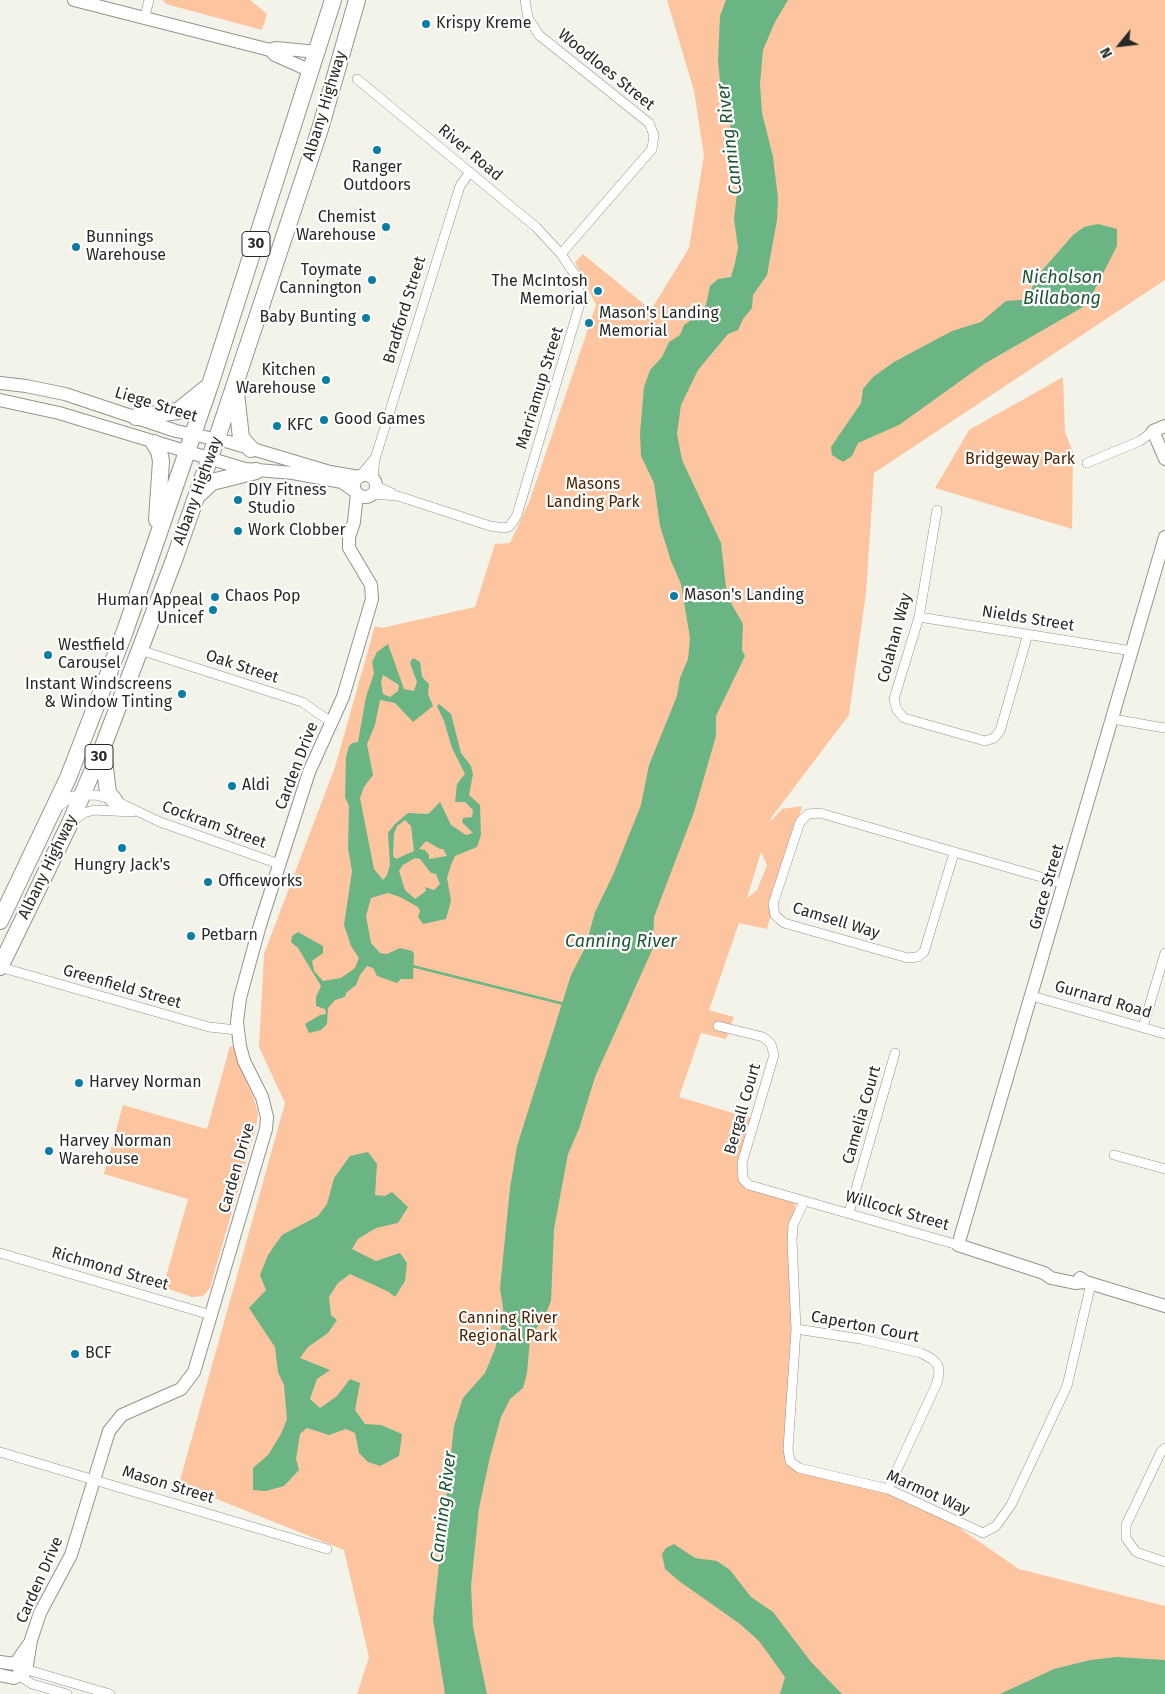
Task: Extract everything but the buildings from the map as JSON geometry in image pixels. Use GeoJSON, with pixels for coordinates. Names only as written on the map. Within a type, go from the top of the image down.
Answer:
{"type":"FeatureCollection","features":[{"type":"Feature","properties":{"kind":"highway","name":"Albany Highway"},"geometry":{"type":"LineString","coordinates":[[0,921],[53,812],[96,710],[210,385],[333,0]]}},
{"type":"Feature","properties":{"kind":"highway","name":"Albany Highway"},"geometry":{"type":"LineString","coordinates":[[0,967],[70,823],[78,795],[102,749],[197,497],[320,129],[357,0]]}},
{"type":"Feature","properties":{"kind":"highway"},"geometry":{"type":"LineString","coordinates":[[136,417],[178,411],[210,385]]}},
{"type":"Feature","properties":{"kind":"highway"},"geometry":{"type":"LineString","coordinates":[[235,386],[241,438],[251,449]]}},
{"type":"Feature","properties":{"kind":"highway"},"geometry":{"type":"LineString","coordinates":[[154,443],[160,456],[162,478],[155,545]]}},
{"type":"Feature","properties":{"kind":"highway"},"geometry":{"type":"LineString","coordinates":[[197,497],[212,482],[256,472]]}},
{"type":"Feature","properties":{"kind":"highway"},"geometry":{"type":"LineString","coordinates":[[102,749],[108,792],[114,800]]}},
{"type":"Feature","properties":{"kind":"street"},"geometry":{"type":"LineString","coordinates":[[74,0],[145,16],[270,50],[275,55],[311,71]]}},
{"type":"Feature","properties":{"kind":"street"},"geometry":{"type":"LineString","coordinates":[[145,16],[149,0]]}},
{"type":"Feature","properties":{"kind":"street","name":"Woodloes Street"},"geometry":{"type":"LineString","coordinates":[[525,0],[528,18],[539,35],[648,123],[654,134],[652,148],[561,254]]}},
{"type":"Feature","properties":{"kind":"street"},"geometry":{"type":"LineString","coordinates":[[270,50],[276,48],[317,52]]}},
{"type":"Feature","properties":{"kind":"street","name":"River Road"},"geometry":{"type":"LineString","coordinates":[[357,79],[536,227],[561,254]]}},
{"type":"Feature","properties":{"kind":"street","name":"Bradford Street"},"geometry":{"type":"LineString","coordinates":[[365,487],[460,186],[470,172]]}},
{"type":"Feature","properties":{"kind":"street","name":"Marriamup Street"},"geometry":{"type":"LineString","coordinates":[[505,528],[514,522],[517,515],[581,300],[575,275],[561,254]]}},
{"type":"Feature","properties":{"kind":"street","name":"Liege Street"},"geometry":{"type":"LineString","coordinates":[[0,383],[65,394],[192,435],[251,449],[330,472],[365,487]]}},
{"type":"Feature","properties":{"kind":"street","name":"Liege Street"},"geometry":{"type":"LineString","coordinates":[[0,400],[60,413],[154,443],[256,472],[293,473],[365,487],[490,526],[505,528]]}},
{"type":"Feature","properties":{"kind":"street"},"geometry":{"type":"LineString","coordinates":[[1087,463],[1157,433],[1165,459]]}},
{"type":"Feature","properties":{"kind":"street","name":"Carden Drive"},"geometry":{"type":"LineString","coordinates":[[20,1670],[47,1597],[71,1555],[109,1431],[122,1415],[181,1389],[194,1372],[266,1129],[267,1117],[262,1097],[244,1062],[238,1030],[240,998],[279,864],[309,772],[344,697],[372,599],[371,585],[349,548],[349,537],[365,487]]}},
{"type":"Feature","properties":{"kind":"street","name":"Colahan Way"},"geometry":{"type":"LineString","coordinates":[[937,510],[918,617],[894,699],[897,710],[904,718],[985,741],[994,738],[1000,731],[1028,634]]}},
{"type":"Feature","properties":{"kind":"street","name":"Grace Street"},"geometry":{"type":"LineString","coordinates":[[958,1245],[1066,884],[1132,651],[1161,569],[1165,537]]}},
{"type":"Feature","properties":{"kind":"street","name":"Nields Street"},"geometry":{"type":"LineString","coordinates":[[918,617],[1132,651]]}},
{"type":"Feature","properties":{"kind":"street","name":"Oak Street"},"geometry":{"type":"LineString","coordinates":[[140,650],[302,702],[331,722]]}},
{"type":"Feature","properties":{"kind":"street"},"geometry":{"type":"LineString","coordinates":[[1113,719],[1165,728]]}},
{"type":"Feature","properties":{"kind":"street","name":"Cockram Street"},"geometry":{"type":"LineString","coordinates":[[78,795],[92,794],[114,800],[138,813],[279,864]]}},
{"type":"Feature","properties":{"kind":"street"},"geometry":{"type":"LineString","coordinates":[[53,812],[78,795]]}},
{"type":"Feature","properties":{"kind":"street","name":"Cockram Street"},"geometry":{"type":"LineString","coordinates":[[70,823],[84,813],[94,810],[138,813]]}},
{"type":"Feature","properties":{"kind":"street","name":"Camsell Way"},"geometry":{"type":"LineString","coordinates":[[954,853],[924,952],[917,957],[908,958],[784,923],[775,915],[773,904],[800,822],[808,814],[820,813],[1066,884]]}},
{"type":"Feature","properties":{"kind":"street"},"geometry":{"type":"LineString","coordinates":[[1143,1027],[1165,953]]}},
{"type":"Feature","properties":{"kind":"street","name":"Greenfield Street"},"geometry":{"type":"LineString","coordinates":[[0,967],[210,1027],[238,1030]]}},
{"type":"Feature","properties":{"kind":"street","name":"Gurnard Road"},"geometry":{"type":"LineString","coordinates":[[1032,996],[1165,1034]]}},
{"type":"Feature","properties":{"kind":"street","name":"Bergall Court"},"geometry":{"type":"LineString","coordinates":[[718,1026],[762,1037],[771,1044],[774,1055],[742,1163],[743,1179]]}},
{"type":"Feature","properties":{"kind":"street","name":"Camelia Court"},"geometry":{"type":"LineString","coordinates":[[849,1214],[895,1053]]}},
{"type":"Feature","properties":{"kind":"street"},"geometry":{"type":"LineString","coordinates":[[1114,1155],[1165,1169]]}},
{"type":"Feature","properties":{"kind":"street","name":"Willcock Street"},"geometry":{"type":"LineString","coordinates":[[743,1179],[749,1185],[958,1245],[1044,1273],[1051,1278],[1075,1283],[1089,1283],[1165,1306]]}},
{"type":"Feature","properties":{"kind":"street","name":"Marmot Way"},"geometry":{"type":"LineString","coordinates":[[804,1200],[794,1225],[792,1241],[796,1329],[788,1449],[790,1461],[799,1468],[888,1489],[978,1532],[983,1533],[996,1526],[1011,1505],[1067,1386],[1089,1283]]}},
{"type":"Feature","properties":{"kind":"street","name":"Richmond Street"},"geometry":{"type":"LineString","coordinates":[[0,1253],[211,1314]]}},
{"type":"Feature","properties":{"kind":"street","name":"Caperton Court"},"geometry":{"type":"LineString","coordinates":[[796,1329],[861,1339],[920,1352],[938,1365],[937,1383],[888,1489]]}},
{"type":"Feature","properties":{"kind":"street"},"geometry":{"type":"LineString","coordinates":[[1165,1448],[1161,1452],[1126,1525],[1126,1538],[1136,1552],[1165,1562]]}},
{"type":"Feature","properties":{"kind":"street","name":"Mason Street"},"geometry":{"type":"LineString","coordinates":[[0,1452],[94,1478],[327,1549]]}},
{"type":"Feature","properties":{"kind":"street"},"geometry":{"type":"LineString","coordinates":[[0,1662],[20,1670],[110,1694]]}},
{"type":"Feature","properties":{"kind":"street"},"geometry":{"type":"LineString","coordinates":[[0,1675],[14,1678],[20,1670]]}},
{"type":"Feature","properties":{"kind":"street"},"geometry":{"type":"LineString","coordinates":[[20,1670],[32,1684],[67,1694]]}},
{"type":"Feature","properties":{"kind":"green space"},"geometry":{"type":"Polygon","coordinates":[[[163,0],[250,0],[267,14],[262,30],[166,4],[163,0]]]}},
{"type":"Feature","properties":{"kind":"green space","name":"Canning River Regional Park"},"geometry":{"type":"Polygon","coordinates":[[[667,0],[1165,0],[1165,280],[874,473],[866,593],[849,715],[771,818],[771,821],[782,809],[802,806],[767,929],[739,923],[709,1010],[734,1017],[726,1039],[701,1033],[679,1097],[750,1118],[741,1181],[795,1198],[789,1465],[870,1483],[949,1521],[1019,1569],[1165,1606],[1165,1694],[357,1694],[369,1657],[344,1550],[179,1484],[285,1103],[259,1047],[264,954],[335,767],[375,626],[382,628],[475,607],[495,544],[510,543],[530,500],[596,305],[575,262],[583,254],[651,310],[689,248],[704,155],[694,91],[667,0]],[[761,852],[747,898],[757,890],[767,865],[761,852]]]}},
{"type":"Feature","properties":{"kind":"green space","name":"Bridgeway Park"},"geometry":{"type":"Polygon","coordinates":[[[1063,377],[1065,432],[1073,452],[1072,529],[935,488],[969,430],[1063,377]]]}},
{"type":"Feature","properties":{"kind":"green space"},"geometry":{"type":"Polygon","coordinates":[[[230,1046],[234,1047],[237,1060],[253,1096],[258,1113],[256,1127],[210,1288],[203,1296],[192,1297],[163,1287],[188,1199],[104,1174],[123,1105],[207,1129],[230,1046]]]}},
{"type":"Feature","properties":{"kind":"water","name":"Canning River"},"geometry":{"type":"Polygon","coordinates":[[[726,0],[788,0],[775,22],[763,50],[760,84],[762,113],[773,157],[778,198],[777,220],[767,275],[753,295],[752,308],[743,319],[738,330],[728,334],[698,370],[681,405],[677,434],[682,460],[721,543],[727,596],[743,624],[742,650],[745,656],[716,716],[716,736],[694,812],[654,917],[653,948],[595,1077],[579,1129],[568,1154],[554,1229],[551,1301],[530,1339],[527,1373],[523,1388],[510,1399],[501,1417],[490,1457],[479,1508],[471,1586],[473,1627],[487,1694],[445,1694],[433,1619],[454,1426],[463,1398],[485,1373],[495,1349],[504,1315],[500,1288],[510,1188],[517,1146],[571,975],[585,948],[595,912],[613,875],[641,805],[649,765],[677,696],[680,678],[688,659],[690,638],[681,584],[671,561],[660,526],[654,483],[641,456],[640,433],[644,387],[650,370],[662,357],[669,342],[680,335],[684,325],[696,317],[706,305],[710,286],[718,279],[731,277],[738,248],[734,219],[739,176],[733,153],[730,125],[722,101],[718,61],[720,16],[726,0]]]}},
{"type":"Feature","properties":{"kind":"water","name":"Nicholson Billabong"},"geometry":{"type":"Polygon","coordinates":[[[1098,224],[1117,229],[1117,246],[1094,291],[1083,307],[984,364],[899,425],[858,443],[852,456],[843,462],[832,455],[831,447],[861,403],[863,389],[873,377],[894,362],[952,331],[981,322],[1006,301],[1021,300],[1029,294],[1038,275],[1073,235],[1084,227],[1098,224]]]}},
{"type":"Feature","properties":{"kind":"water"},"geometry":{"type":"Polygon","coordinates":[[[388,644],[404,689],[414,691],[417,682],[410,663],[413,658],[420,662],[422,677],[429,684],[428,694],[433,706],[413,722],[395,703],[380,700],[375,725],[367,744],[373,775],[364,787],[360,798],[374,869],[383,880],[387,875],[390,865],[388,833],[408,813],[428,814],[440,802],[451,825],[466,835],[473,833],[462,822],[463,818],[472,817],[473,810],[465,802],[455,802],[457,784],[465,774],[452,748],[444,721],[437,706],[439,704],[451,714],[461,753],[471,766],[473,774],[469,795],[480,805],[481,835],[477,847],[455,856],[451,865],[447,878],[451,901],[446,919],[423,924],[418,917],[420,911],[418,907],[400,897],[388,893],[371,898],[366,916],[371,943],[380,953],[387,954],[400,948],[412,951],[414,954],[413,979],[401,979],[397,983],[377,976],[373,968],[367,966],[360,975],[356,985],[346,993],[345,997],[335,1000],[328,1008],[327,1024],[321,1030],[309,1033],[305,1024],[320,1015],[326,1014],[325,1009],[316,1006],[316,997],[321,986],[298,948],[291,942],[292,936],[298,932],[323,946],[323,953],[312,961],[314,971],[323,981],[341,978],[355,968],[359,958],[351,946],[344,925],[352,871],[348,848],[349,806],[345,797],[346,757],[349,746],[352,743],[358,742],[366,697],[374,673],[372,662],[377,652],[388,644]],[[383,675],[381,682],[383,694],[390,697],[398,691],[399,685],[383,675]],[[405,820],[397,826],[394,834],[393,856],[396,859],[414,851],[411,826],[405,820]],[[426,841],[419,849],[425,850],[429,855],[429,859],[447,856],[443,849],[426,841]],[[415,858],[403,865],[399,871],[405,890],[415,899],[426,891],[425,887],[434,890],[440,884],[436,874],[431,873],[420,859],[415,858]]]}},
{"type":"Feature","properties":{"kind":"water"},"geometry":{"type":"Polygon","coordinates":[[[368,1152],[377,1164],[375,1195],[385,1196],[392,1192],[408,1207],[398,1223],[376,1228],[358,1239],[352,1249],[376,1261],[400,1253],[407,1263],[405,1281],[395,1297],[389,1292],[350,1274],[338,1283],[329,1297],[331,1315],[337,1320],[328,1333],[308,1347],[300,1358],[330,1370],[317,1379],[310,1399],[320,1408],[337,1396],[350,1379],[360,1383],[355,1410],[365,1424],[381,1425],[402,1434],[399,1456],[380,1466],[368,1462],[359,1453],[355,1433],[346,1429],[329,1435],[307,1428],[300,1434],[296,1459],[299,1470],[284,1486],[266,1491],[253,1490],[253,1468],[268,1455],[281,1434],[287,1419],[284,1385],[278,1372],[275,1347],[249,1308],[266,1290],[260,1275],[268,1255],[282,1235],[318,1216],[327,1204],[334,1178],[350,1156],[368,1152]]]}},
{"type":"Feature","properties":{"kind":"water"},"geometry":{"type":"Polygon","coordinates":[[[674,1544],[695,1558],[717,1561],[730,1570],[751,1597],[773,1612],[811,1662],[842,1694],[780,1694],[785,1677],[759,1641],[740,1624],[665,1569],[662,1554],[666,1548],[674,1544]]]}},
{"type":"Feature","properties":{"kind":"water"},"geometry":{"type":"Polygon","coordinates":[[[1117,1657],[1165,1660],[1165,1694],[1000,1694],[1054,1669],[1090,1660],[1117,1657]]]}},
{"type":"Feature","properties":{"kind":"waterway"},"geometry":{"type":"LineString","coordinates":[[412,966],[564,1004]]}},
{"type":"Feature","properties":{"kind":"place","name":"Krispy Kreme"},"geometry":{"type":"Point","coordinates":[426,24]}},
{"type":"Feature","properties":{"kind":"place","name":"Ranger Outdoors"},"geometry":{"type":"Point","coordinates":[377,150]}},
{"type":"Feature","properties":{"kind":"place","name":"Chemist Warehouse"},"geometry":{"type":"Point","coordinates":[386,227]}},
{"type":"Feature","properties":{"kind":"place","name":"Bunnings Warehouse"},"geometry":{"type":"Point","coordinates":[76,247]}},
{"type":"Feature","properties":{"kind":"place","name":"Toymate Cannington"},"geometry":{"type":"Point","coordinates":[372,280]}},
{"type":"Feature","properties":{"kind":"place","name":"The McIntosh Memorial"},"geometry":{"type":"Point","coordinates":[598,291]}},
{"type":"Feature","properties":{"kind":"place","name":"Baby Bunting"},"geometry":{"type":"Point","coordinates":[366,318]}},
{"type":"Feature","properties":{"kind":"place","name":"Mason's Landing Memorial"},"geometry":{"type":"Point","coordinates":[589,323]}},
{"type":"Feature","properties":{"kind":"place","name":"Kitchen Warehouse"},"geometry":{"type":"Point","coordinates":[326,380]}},
{"type":"Feature","properties":{"kind":"place","name":"Good Games"},"geometry":{"type":"Point","coordinates":[324,420]}},
{"type":"Feature","properties":{"kind":"place","name":"KFC"},"geometry":{"type":"Point","coordinates":[277,426]}},
{"type":"Feature","properties":{"kind":"place","name":"DIY Fitness Studio"},"geometry":{"type":"Point","coordinates":[238,500]}},
{"type":"Feature","properties":{"kind":"place","name":"Work Clobber"},"geometry":{"type":"Point","coordinates":[238,531]}},
{"type":"Feature","properties":{"kind":"place","name":"Mason's Landing"},"geometry":{"type":"Point","coordinates":[674,596]}},
{"type":"Feature","properties":{"kind":"place","name":"Chaos Pop"},"geometry":{"type":"Point","coordinates":[215,597]}},
{"type":"Feature","properties":{"kind":"place","name":"Human Appeal Unicef"},"geometry":{"type":"Point","coordinates":[213,610]}},
{"type":"Feature","properties":{"kind":"place","name":"Westfield Carousel"},"geometry":{"type":"Point","coordinates":[48,655]}},
{"type":"Feature","properties":{"kind":"place","name":"Instant Windscreens & Window Tinting"},"geometry":{"type":"Point","coordinates":[182,694]}},
{"type":"Feature","properties":{"kind":"place","name":"Aldi"},"geometry":{"type":"Point","coordinates":[232,786]}},
{"type":"Feature","properties":{"kind":"place","name":"Hungry Jack's"},"geometry":{"type":"Point","coordinates":[122,848]}},
{"type":"Feature","properties":{"kind":"place","name":"Officeworks"},"geometry":{"type":"Point","coordinates":[208,882]}},
{"type":"Feature","properties":{"kind":"place","name":"Petbarn"},"geometry":{"type":"Point","coordinates":[191,936]}},
{"type":"Feature","properties":{"kind":"place","name":"Harvey Norman"},"geometry":{"type":"Point","coordinates":[79,1083]}},
{"type":"Feature","properties":{"kind":"place","name":"Harvey Norman Warehouse"},"geometry":{"type":"Point","coordinates":[49,1151]}},
{"type":"Feature","properties":{"kind":"place","name":"BCF"},"geometry":{"type":"Point","coordinates":[75,1354]}},
{"type":"Feature","properties":{"kind":"park label","name":"Masons Landing Park"},"geometry":{"type":"Point","coordinates":[593,494]}}]}
